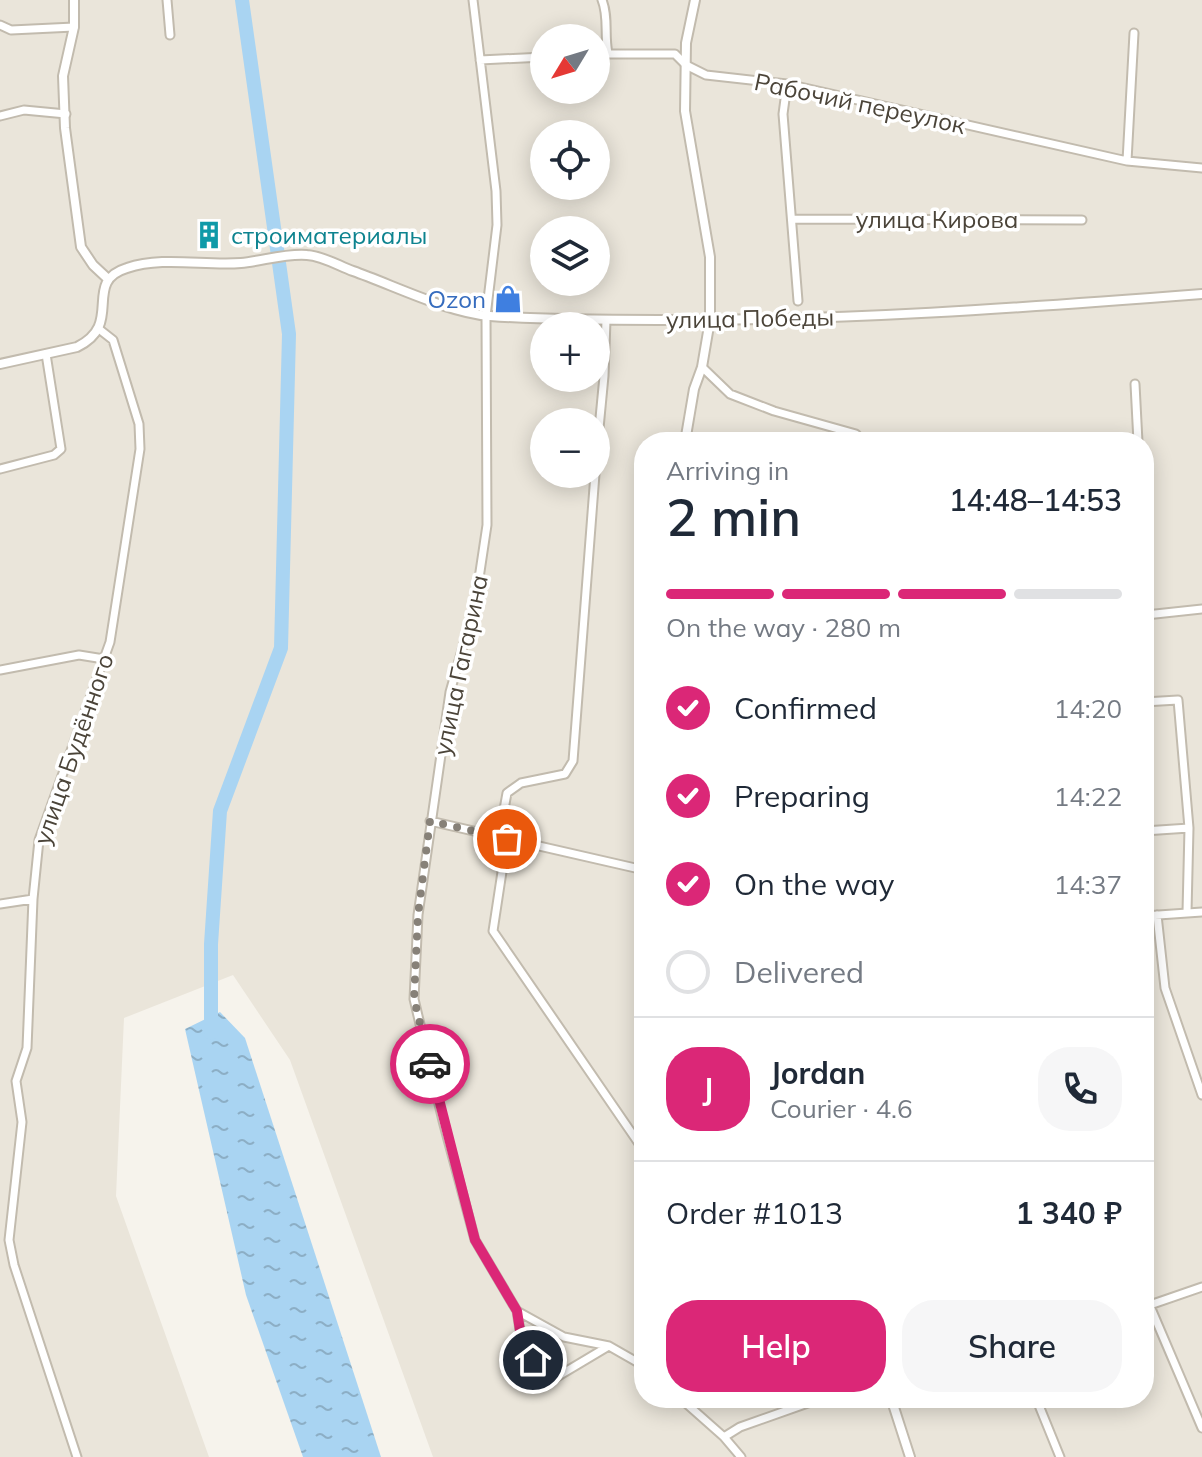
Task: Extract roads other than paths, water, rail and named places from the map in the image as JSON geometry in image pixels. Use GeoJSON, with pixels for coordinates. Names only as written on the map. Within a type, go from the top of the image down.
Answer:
{"type":"FeatureCollection","features":[{"type":"Feature","properties":{"kind":"street"},"geometry":{"type":"LineString","coordinates":[[0,364],[77,347],[88,342],[99,329],[103,292],[108,279],[93,265],[81,247],[63,76],[74,27],[74,0]]}},
{"type":"Feature","properties":{"kind":"street"},"geometry":{"type":"LineString","coordinates":[[167,0],[170,35]]}},
{"type":"Feature","properties":{"kind":"street","name":"улица Гагарина"},"geometry":{"type":"LineString","coordinates":[[473,0],[496,191],[497,225],[486,316],[487,525],[475,605],[450,692],[430,821],[418,915],[414,999],[475,1240],[517,1311],[521,1337],[545,1384],[609,1346]]}},
{"type":"Feature","properties":{"kind":"street"},"geometry":{"type":"LineString","coordinates":[[602,0],[607,12],[605,24]]}},
{"type":"Feature","properties":{"kind":"street"},"geometry":{"type":"LineString","coordinates":[[687,432],[710,320],[710,257],[685,111],[686,43],[695,0]]}},
{"type":"Feature","properties":{"kind":"street"},"geometry":{"type":"LineString","coordinates":[[0,25],[11,30],[74,27]]}},
{"type":"Feature","properties":{"kind":"street"},"geometry":{"type":"LineString","coordinates":[[1127,161],[1134,33]]}},
{"type":"Feature","properties":{"kind":"street","name":"Рабочий переулок"},"geometry":{"type":"LineString","coordinates":[[610,53],[675,54],[686,65],[706,75],[787,84],[1127,161],[1202,168]]}},
{"type":"Feature","properties":{"kind":"street"},"geometry":{"type":"LineString","coordinates":[[480,60],[530,58]]}},
{"type":"Feature","properties":{"kind":"street"},"geometry":{"type":"LineString","coordinates":[[787,84],[783,114],[798,301]]}},
{"type":"Feature","properties":{"kind":"street"},"geometry":{"type":"LineString","coordinates":[[0,116],[24,110],[66,114]]}},
{"type":"Feature","properties":{"kind":"street","name":"улица Кирова"},"geometry":{"type":"LineString","coordinates":[[792,219],[1082,220]]}},
{"type":"Feature","properties":{"kind":"street","name":"улица Победы"},"geometry":{"type":"LineString","coordinates":[[108,279],[128,267],[165,262],[238,263],[307,255],[452,308],[486,316],[530,317]]}},
{"type":"Feature","properties":{"kind":"street","name":"улица Победы"},"geometry":{"type":"LineString","coordinates":[[610,320],[957,313],[1202,294]]}},
{"type":"Feature","properties":{"kind":"street","name":"улица Будённого"},"geometry":{"type":"LineString","coordinates":[[77,1457],[14,1265],[9,1240],[22,1122],[16,1081],[27,1048],[33,899],[39,840],[110,642],[140,449],[139,424],[113,340],[99,329]]}},
{"type":"Feature","properties":{"kind":"street"},"geometry":{"type":"LineString","coordinates":[[0,469],[54,455],[61,449],[46,354]]}},
{"type":"Feature","properties":{"kind":"street"},"geometry":{"type":"LineString","coordinates":[[702,367],[730,394],[774,411],[849,432]]}},
{"type":"Feature","properties":{"kind":"street"},"geometry":{"type":"LineString","coordinates":[[1135,384],[1137,432]]}},
{"type":"Feature","properties":{"kind":"street"},"geometry":{"type":"LineString","coordinates":[[594,488],[573,761],[565,774],[521,783],[507,793],[493,931],[634,1136]]}},
{"type":"Feature","properties":{"kind":"street"},"geometry":{"type":"LineString","coordinates":[[1154,614],[1202,609]]}},
{"type":"Feature","properties":{"kind":"street"},"geometry":{"type":"LineString","coordinates":[[0,670],[79,655],[104,659]]}},
{"type":"Feature","properties":{"kind":"street"},"geometry":{"type":"LineString","coordinates":[[1154,701],[1178,700],[1189,828],[1187,912]]}},
{"type":"Feature","properties":{"kind":"street"},"geometry":{"type":"LineString","coordinates":[[430,821],[634,868]]}},
{"type":"Feature","properties":{"kind":"street"},"geometry":{"type":"LineString","coordinates":[[1154,830],[1189,828]]}},
{"type":"Feature","properties":{"kind":"street"},"geometry":{"type":"LineString","coordinates":[[0,904],[33,899]]}},
{"type":"Feature","properties":{"kind":"street"},"geometry":{"type":"LineString","coordinates":[[1154,915],[1202,912]]}},
{"type":"Feature","properties":{"kind":"street"},"geometry":{"type":"LineString","coordinates":[[1157,915],[1165,988],[1202,1095]]}},
{"type":"Feature","properties":{"kind":"street"},"geometry":{"type":"LineString","coordinates":[[0,1243],[9,1240]]}},
{"type":"Feature","properties":{"kind":"street"},"geometry":{"type":"LineString","coordinates":[[1154,1304],[1202,1287]]}},
{"type":"Feature","properties":{"kind":"street"},"geometry":{"type":"LineString","coordinates":[[517,1311],[564,1337],[609,1346],[634,1360]]}},
{"type":"Feature","properties":{"kind":"street"},"geometry":{"type":"LineString","coordinates":[[1154,1324],[1202,1428]]}},
{"type":"Feature","properties":{"kind":"street"},"geometry":{"type":"LineString","coordinates":[[691,1408],[741,1457]]}},
{"type":"Feature","properties":{"kind":"street"},"geometry":{"type":"LineString","coordinates":[[724,1437],[740,1427],[794,1408]]}},
{"type":"Feature","properties":{"kind":"street"},"geometry":{"type":"LineString","coordinates":[[894,1408],[910,1457]]}},
{"type":"Feature","properties":{"kind":"street"},"geometry":{"type":"LineString","coordinates":[[1040,1408],[1060,1457]]}},
{"type":"Feature","properties":{"kind":"water"},"geometry":{"type":"Polygon","coordinates":[[[220,1012],[245,1038],[381,1457],[303,1457],[246,1295],[185,1029],[220,1012]]]}},
{"type":"Feature","properties":{"kind":"waterway"},"geometry":{"type":"LineString","coordinates":[[211,1033],[211,944],[220,811],[281,648],[289,334],[242,0]]}},
{"type":"Feature","properties":{"kind":"place","name":"строиматериалы"},"geometry":{"type":"Point","coordinates":[209,235]}},
{"type":"Feature","properties":{"kind":"place","name":"Ozon"},"geometry":{"type":"Point","coordinates":[508,299]}}]}
